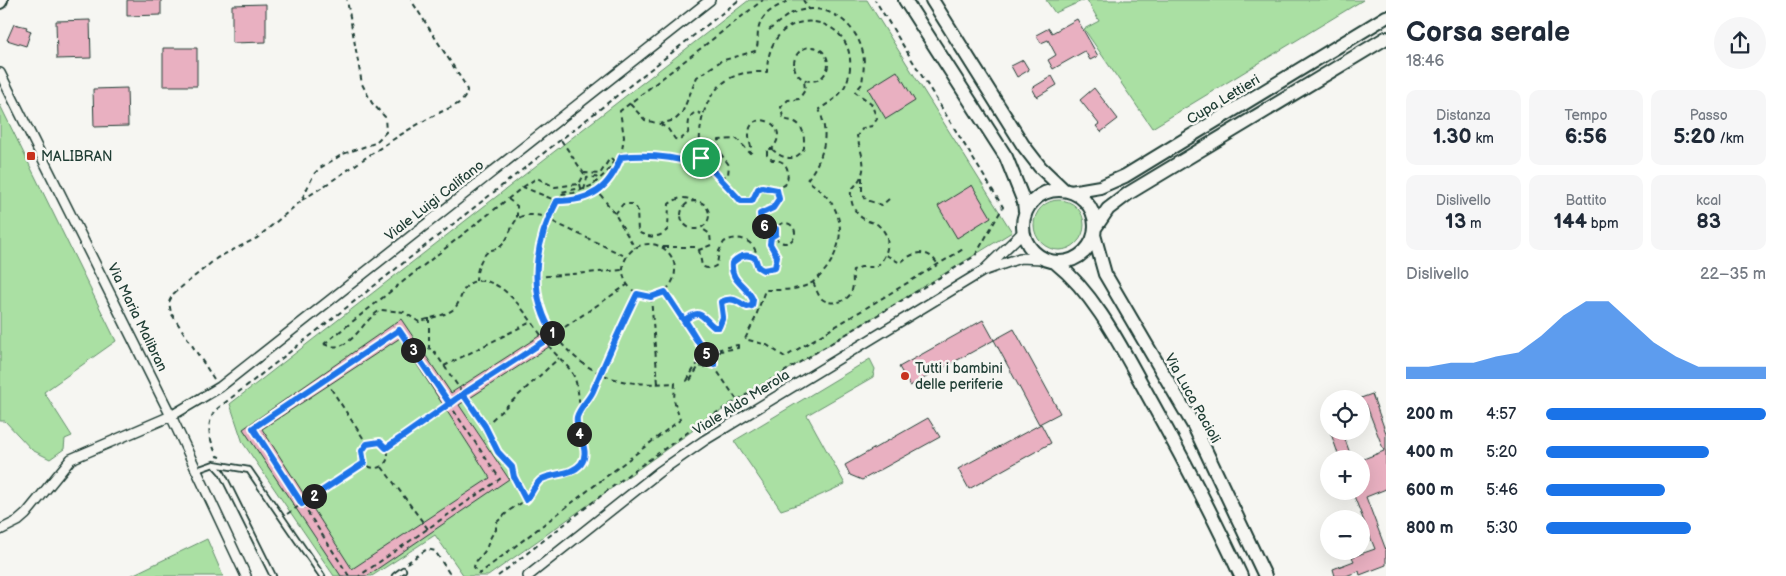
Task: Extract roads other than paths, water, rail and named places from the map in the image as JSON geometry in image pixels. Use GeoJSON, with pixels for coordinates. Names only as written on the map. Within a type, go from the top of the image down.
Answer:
{"type":"FeatureCollection","features":[{"type":"Feature","properties":{"kind":"main road"},"geometry":{"type":"LineString","coordinates":[[905,0],[1006,157],[1024,202],[1023,232],[1033,252],[1042,259],[1056,262],[1077,258],[1088,248],[1108,209],[1130,193],[1386,38]]}},
{"type":"Feature","properties":{"kind":"main road"},"geometry":{"type":"LineString","coordinates":[[932,0],[1024,145],[1046,174],[1067,191],[1086,202],[1091,210],[1095,232]]}},
{"type":"Feature","properties":{"kind":"main road","name":"Cupa Lettieri"},"geometry":{"type":"LineString","coordinates":[[1067,191],[1100,188],[1125,176],[1386,17]]}},
{"type":"Feature","properties":{"kind":"main road"},"geometry":{"type":"LineString","coordinates":[[1025,211],[1030,203],[1045,192],[1067,191]]}},
{"type":"Feature","properties":{"kind":"main road","name":"Via Luca Pacioli"},"geometry":{"type":"LineString","coordinates":[[1095,232],[1105,274],[1194,426],[1265,576]]}},
{"type":"Feature","properties":{"kind":"main road"},"geometry":{"type":"LineString","coordinates":[[1056,262],[1067,272],[1096,309],[1127,358],[1190,473],[1241,576]]}},
{"type":"Feature","properties":{"kind":"street","name":"Viale Luigi Califano"},"geometry":{"type":"LineString","coordinates":[[0,530],[18,521],[26,514],[71,460],[171,416],[220,387],[710,0]]}},
{"type":"Feature","properties":{"kind":"street","name":"Via Maria Malibran"},"geometry":{"type":"LineString","coordinates":[[0,73],[171,416],[246,576]]}},
{"type":"Feature","properties":{"kind":"street","name":"Viale Aldo Merola"},"geometry":{"type":"LineString","coordinates":[[983,271],[1023,232]]}},
{"type":"Feature","properties":{"kind":"street","name":"Viale Aldo Merola"},"geometry":{"type":"LineString","coordinates":[[528,576],[659,472],[705,440],[983,271],[1020,258],[1042,259]]}},
{"type":"Feature","properties":{"kind":"lane"},"geometry":{"type":"LineString","coordinates":[[197,470],[214,464],[250,470],[322,576]]}},
{"type":"Feature","properties":{"kind":"lane"},"geometry":{"type":"LineString","coordinates":[[214,464],[222,473],[273,576]]}},
{"type":"Feature","properties":{"kind":"lane"},"geometry":{"type":"LineString","coordinates":[[395,576],[403,568]]}},
{"type":"Feature","properties":{"kind":"place","name":"MALIBRAN"},"geometry":{"type":"Point","coordinates":[31,156]}},
{"type":"Feature","properties":{"kind":"place","name":"Tutti i bambini delle periferie"},"geometry":{"type":"Point","coordinates":[905,376]}}]}
